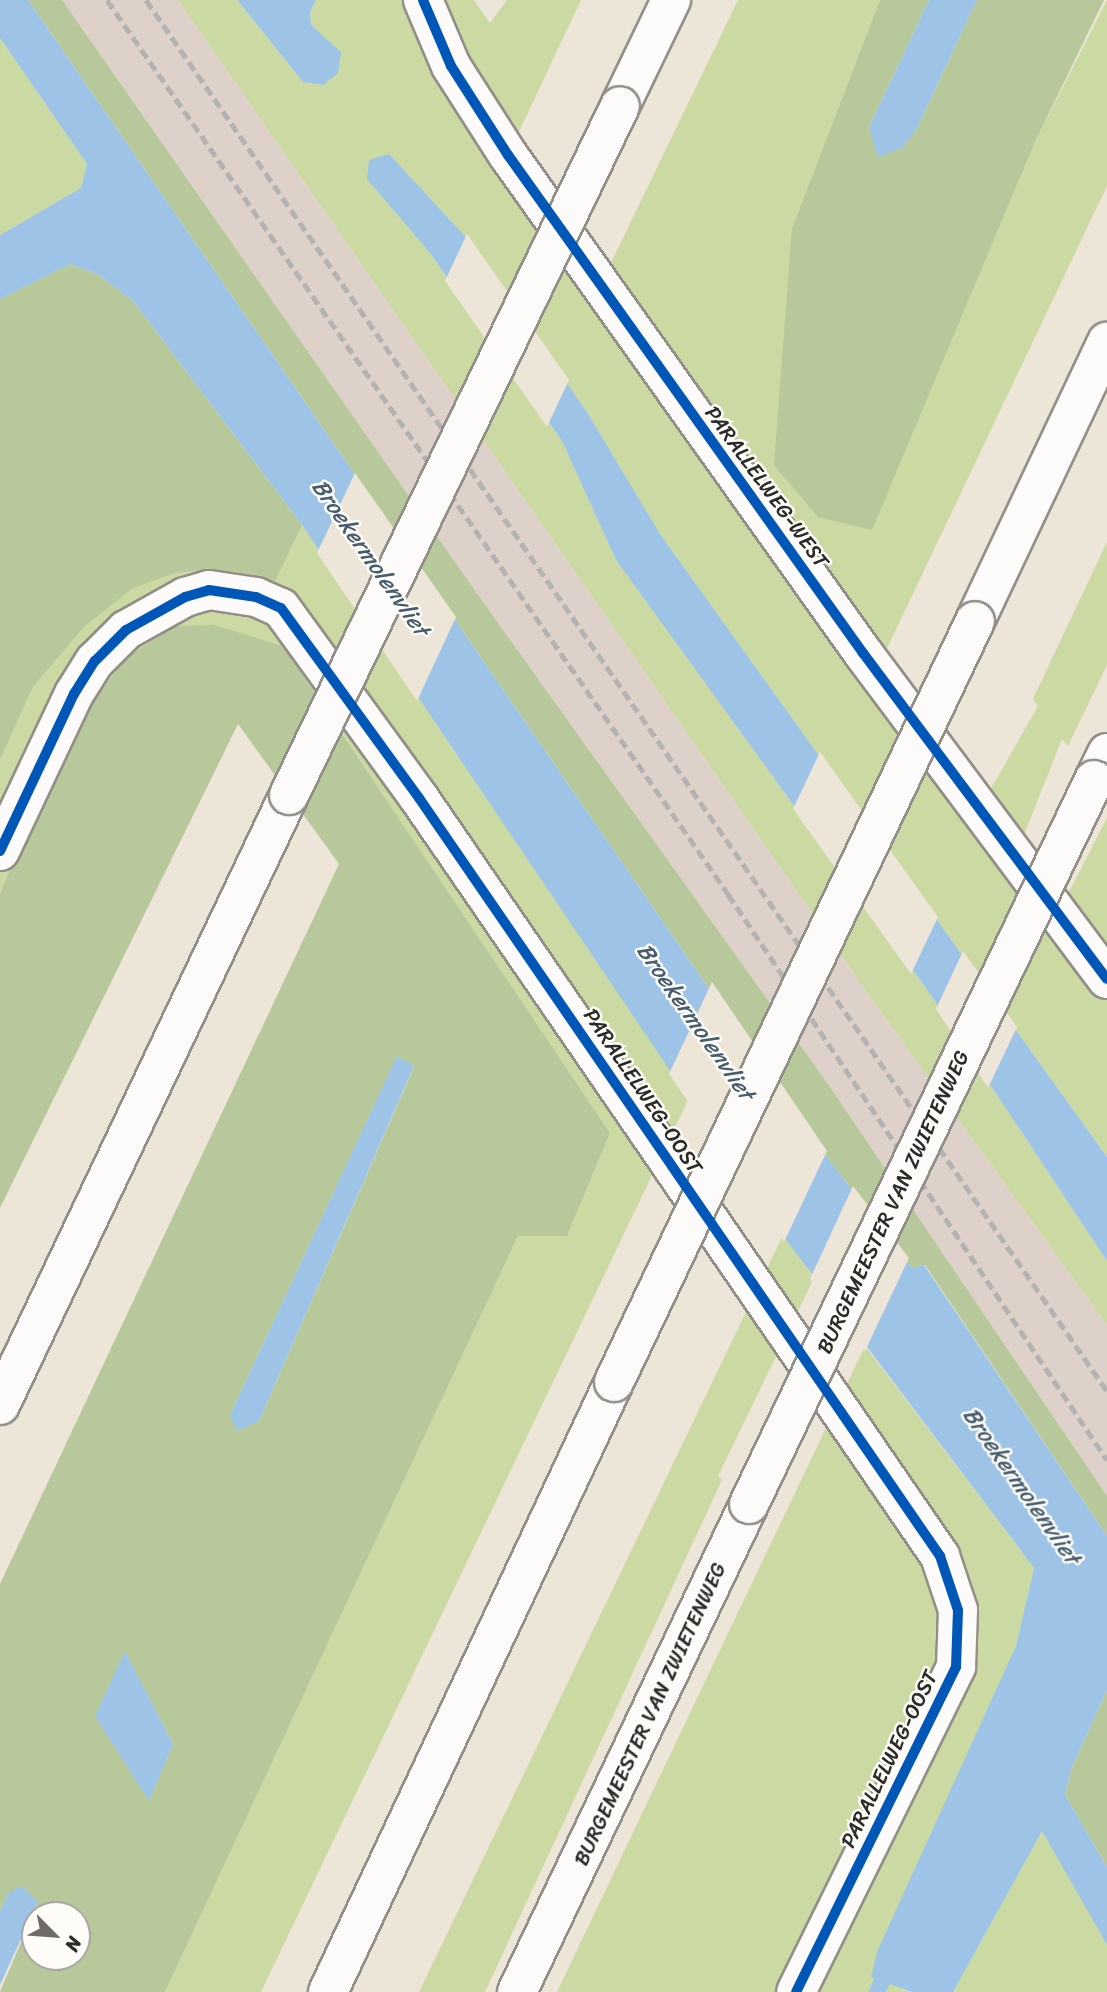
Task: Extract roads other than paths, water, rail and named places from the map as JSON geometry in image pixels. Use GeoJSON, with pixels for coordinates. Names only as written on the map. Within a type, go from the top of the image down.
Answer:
{"type":"FeatureCollection","features":[{"type":"Feature","properties":{"kind":"main road","name":"PARALLELWEG-WEST"},"geometry":{"type":"LineString","coordinates":[[424,0],[451,66],[516,166],[863,653],[1107,979]]}},
{"type":"Feature","properties":{"kind":"main road"},"geometry":{"type":"LineString","coordinates":[[0,1405],[671,0]]}},
{"type":"Feature","properties":{"kind":"main road"},"geometry":{"type":"LineString","coordinates":[[328,1992],[1107,342]]}},
{"type":"Feature","properties":{"kind":"main road","name":"PARALLELWEG-OOST"},"geometry":{"type":"LineString","coordinates":[[0,851],[74,694],[95,662],[126,630],[185,597],[209,590],[256,597],[281,608],[419,798],[940,1556],[958,1610],[956,1667],[796,1992]]}},
{"type":"Feature","properties":{"kind":"main road","name":"BURGEMEESTER VAN ZWIETENWEG"},"geometry":{"type":"LineString","coordinates":[[517,1992],[1101,767]]}},
{"type":"Feature","properties":{"kind":"water"},"geometry":{"type":"Polygon","coordinates":[[[0,0],[28,0],[807,1131],[912,1268],[924,1265],[1107,1536],[1107,1690],[1071,1769],[1065,1795],[1107,1867],[1107,1945],[1042,1831],[953,1992],[912,1992],[871,1977],[877,1952],[1016,1646],[1034,1568],[768,1216],[302,525],[134,302],[99,275],[70,264],[0,299],[0,235],[81,188],[87,164],[0,38],[0,0]]]}},
{"type":"Feature","properties":{"kind":"water"},"geometry":{"type":"Polygon","coordinates":[[[237,0],[316,0],[310,12],[311,25],[341,52],[338,73],[323,85],[303,82],[237,0]]]}},
{"type":"Feature","properties":{"kind":"water"},"geometry":{"type":"Polygon","coordinates":[[[929,0],[977,0],[916,130],[903,147],[878,157],[869,127],[929,0]]]}},
{"type":"Feature","properties":{"kind":"water"},"geometry":{"type":"Polygon","coordinates":[[[389,154],[464,235],[587,412],[660,534],[1107,1157],[1107,1261],[928,991],[616,560],[562,441],[430,253],[367,179],[369,160],[389,154]]]}},
{"type":"Feature","properties":{"kind":"water"},"geometry":{"type":"Polygon","coordinates":[[[397,1056],[414,1066],[259,1421],[237,1431],[230,1415],[397,1056]]]}},
{"type":"Feature","properties":{"kind":"water"},"geometry":{"type":"Polygon","coordinates":[[[125,1651],[173,1744],[149,1801],[95,1716],[125,1651]]]}},
{"type":"Feature","properties":{"kind":"water"},"geometry":{"type":"Polygon","coordinates":[[[22,1886],[37,1901],[21,1901],[21,1939],[0,1985],[0,1911],[9,1892],[22,1886]]]}},
{"type":"Feature","properties":{"kind":"waterway","name":"Broekermolenvliet"},"geometry":{"type":"LineString","coordinates":[[877,1992],[891,1962]]}},
{"type":"Feature","properties":{"kind":"railway"},"geometry":{"type":"LineString","coordinates":[[107,0],[728,894],[1107,1460]]}},
{"type":"Feature","properties":{"kind":"railway"},"geometry":{"type":"LineString","coordinates":[[146,0],[1107,1391]]}}]}
